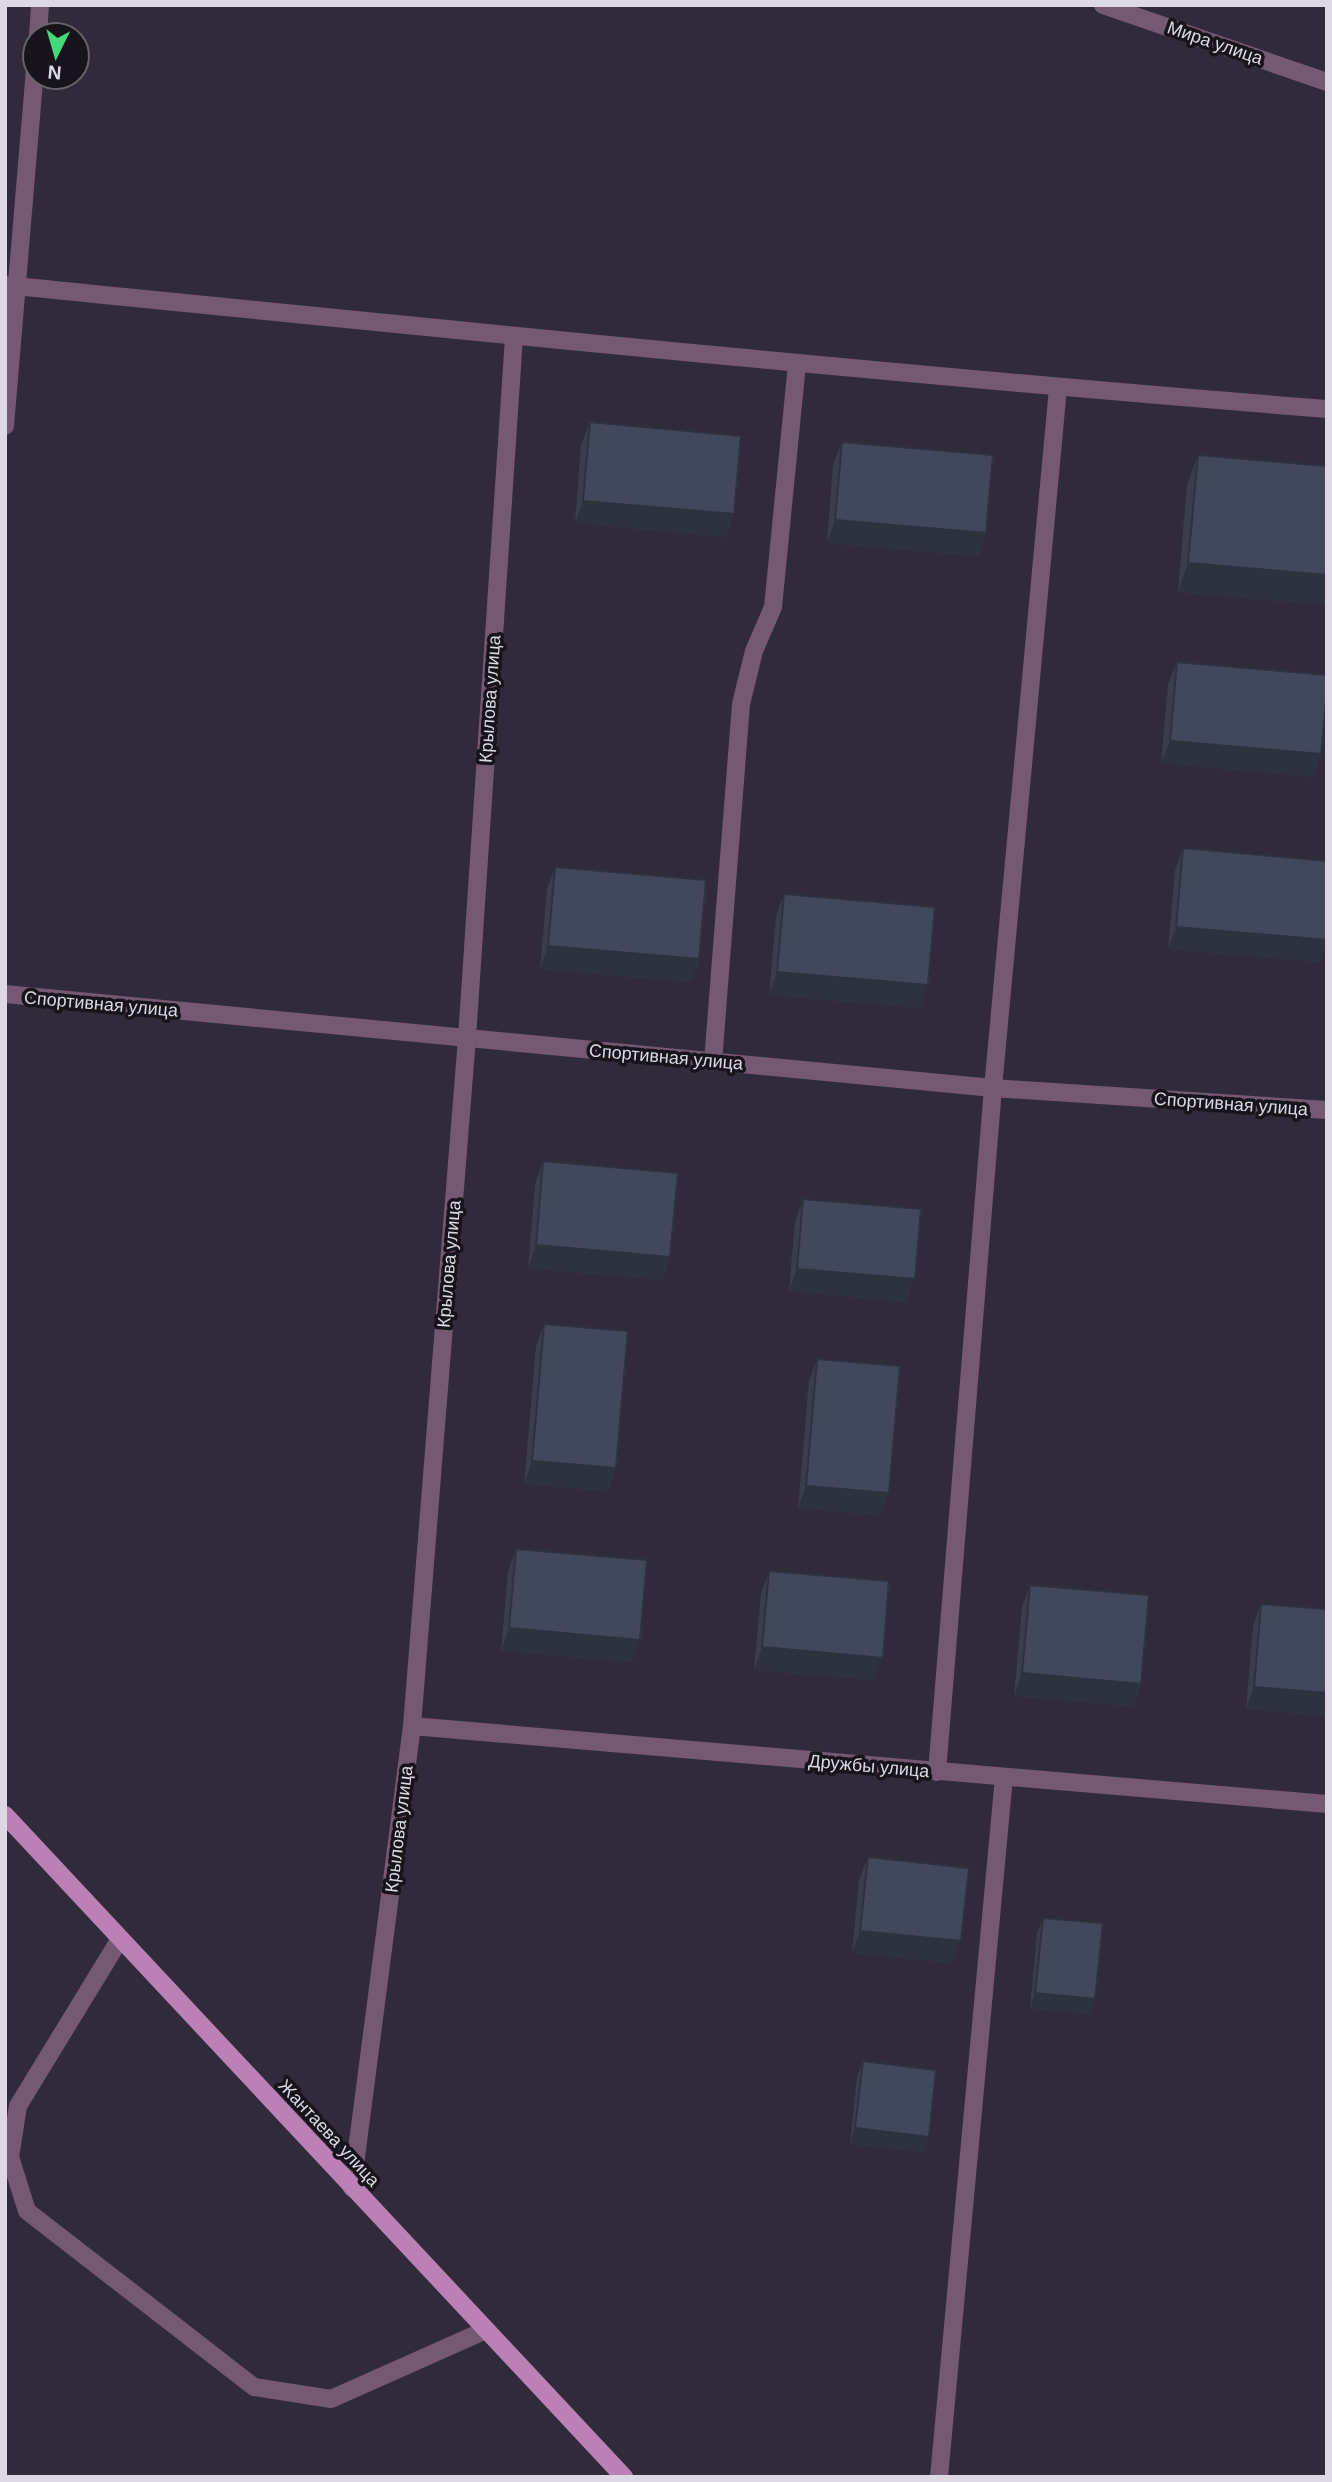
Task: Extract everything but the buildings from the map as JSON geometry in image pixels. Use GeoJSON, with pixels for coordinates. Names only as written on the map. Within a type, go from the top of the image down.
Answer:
{"type":"FeatureCollection","features":[{"type":"Feature","properties":{"kind":"main road","name":"Жантаева улица"},"geometry":{"type":"LineString","coordinates":[[5,1815],[624,2477]]}},
{"type":"Feature","properties":{"kind":"street","name":"Мира улица"},"geometry":{"type":"LineString","coordinates":[[1102,5],[1327,82]]}},
{"type":"Feature","properties":{"kind":"street"},"geometry":{"type":"LineString","coordinates":[[5,426],[11,286],[33,91]]}},
{"type":"Feature","properties":{"kind":"street"},"geometry":{"type":"LineString","coordinates":[[11,286],[1058,388],[1327,408]]}},
{"type":"Feature","properties":{"kind":"street","name":"Крылова улица"},"geometry":{"type":"LineString","coordinates":[[352,2188],[412,1726],[467,1038],[514,337]]}},
{"type":"Feature","properties":{"kind":"street"},"geometry":{"type":"LineString","coordinates":[[713,1062],[741,705],[754,651],[773,607],[797,363]]}},
{"type":"Feature","properties":{"kind":"street"},"geometry":{"type":"LineString","coordinates":[[937,1772],[993,1088],[1058,388]]}},
{"type":"Feature","properties":{"kind":"street","name":"Спортивная улица"},"geometry":{"type":"LineString","coordinates":[[5,994],[993,1088],[1327,1110]]}},
{"type":"Feature","properties":{"kind":"street","name":"Дружбы улица"},"geometry":{"type":"LineString","coordinates":[[412,1726],[1327,1804]]}},
{"type":"Feature","properties":{"kind":"street"},"geometry":{"type":"LineString","coordinates":[[939,2477],[1004,1777]]}},
{"type":"Feature","properties":{"kind":"street"},"geometry":{"type":"LineString","coordinates":[[120,1939],[19,2106],[10,2157],[27,2211],[254,2387],[331,2399],[485,2330]]}}]}
